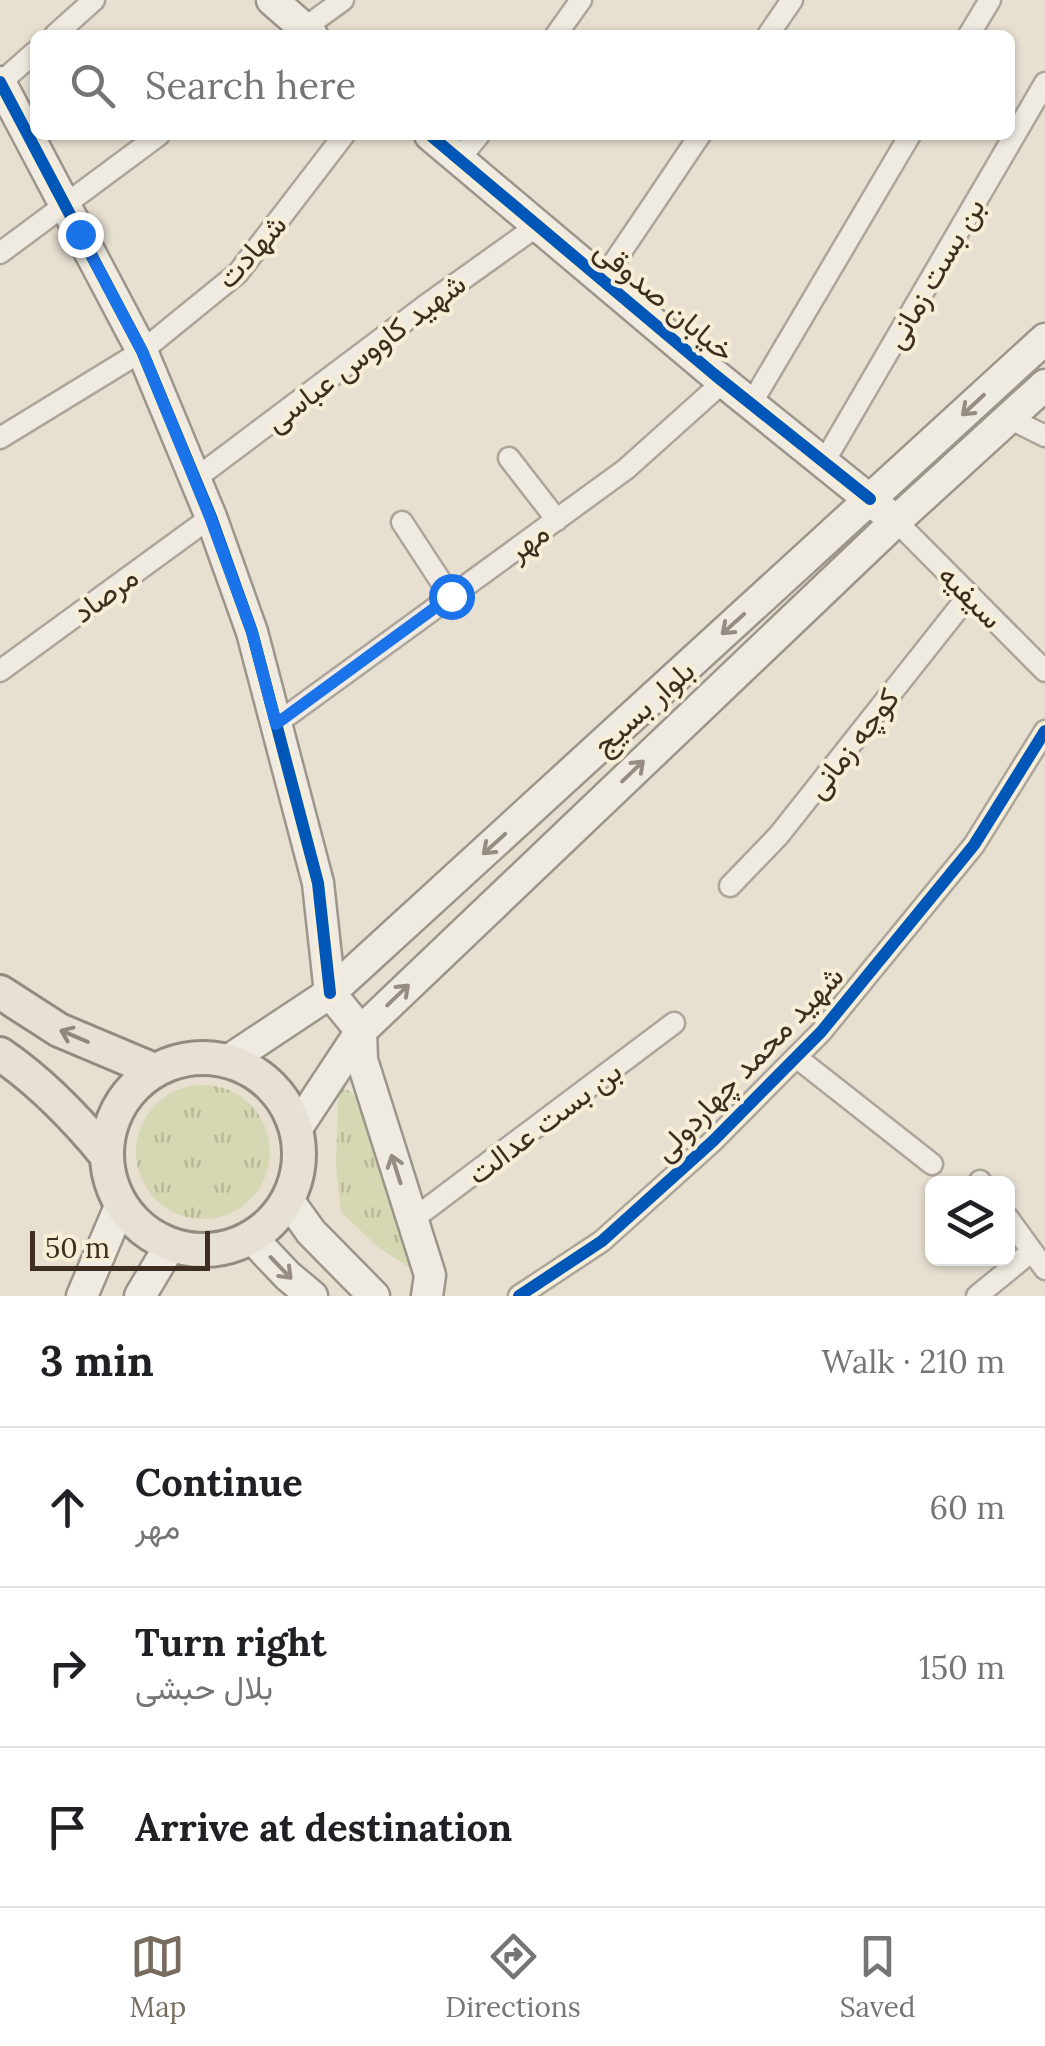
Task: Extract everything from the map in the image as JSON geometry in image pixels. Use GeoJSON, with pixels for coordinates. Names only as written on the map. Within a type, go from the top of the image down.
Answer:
{"type":"FeatureCollection","features":[{"type":"Feature","properties":{"kind":"main road"},"geometry":{"type":"LineString","coordinates":[[272,0],[301,30]]}},
{"type":"Feature","properties":{"kind":"main road"},"geometry":{"type":"LineString","coordinates":[[0,83],[30,139]]}},
{"type":"Feature","properties":{"kind":"main road"},"geometry":{"type":"LineString","coordinates":[[31,140],[142,351],[252,632],[318,883],[330,994],[361,1031],[362,1060],[430,1275],[428,1296]]}},
{"type":"Feature","properties":{"kind":"main road","name":"خیابان صدوقی"},"geometry":{"type":"LineString","coordinates":[[436,140],[723,382],[896,521]]}},
{"type":"Feature","properties":{"kind":"main road","name":"بلوار بسیج"},"geometry":{"type":"LineString","coordinates":[[228,1060],[330,994],[1045,339]]}},
{"type":"Feature","properties":{"kind":"main road","name":"بلوار بسیج"},"geometry":{"type":"LineString","coordinates":[[297,1128],[361,1031],[896,521],[1045,385]]}},
{"type":"Feature","properties":{"kind":"main road"},"geometry":{"type":"LineString","coordinates":[[0,992],[59,1030],[154,1070]]}},
{"type":"Feature","properties":{"kind":"main road"},"geometry":{"type":"LineString","coordinates":[[0,1054],[72,1113],[106,1155]]}},
{"type":"Feature","properties":{"kind":"main road"},"geometry":{"type":"LineString","coordinates":[[178,1060],[228,1060],[252,1070],[272,1085],[287,1105],[297,1128],[297,1177],[274,1220],[252,1237],[226,1248],[198,1250],[171,1244],[151,1235],[120,1204],[110,1180],[106,1155],[109,1130],[118,1106],[154,1070],[178,1060]]}},
{"type":"Feature","properties":{"kind":"main road"},"geometry":{"type":"LineString","coordinates":[[288,1200],[311,1232],[374,1296]]}},
{"type":"Feature","properties":{"kind":"main road"},"geometry":{"type":"LineString","coordinates":[[82,1296],[120,1204]]}},
{"type":"Feature","properties":{"kind":"main road"},"geometry":{"type":"LineString","coordinates":[[252,1237],[312,1296]]}},
{"type":"Feature","properties":{"kind":"main road"},"geometry":{"type":"LineString","coordinates":[[140,1296],[171,1244]]}},
{"type":"Feature","properties":{"kind":"street"},"geometry":{"type":"LineString","coordinates":[[61,30],[94,0]]}},
{"type":"Feature","properties":{"kind":"street"},"geometry":{"type":"LineString","coordinates":[[308,30],[343,0]]}},
{"type":"Feature","properties":{"kind":"street"},"geometry":{"type":"LineString","coordinates":[[560,30],[581,0]]}},
{"type":"Feature","properties":{"kind":"street"},"geometry":{"type":"LineString","coordinates":[[771,30],[792,0]]}},
{"type":"Feature","properties":{"kind":"street"},"geometry":{"type":"LineString","coordinates":[[972,30],[990,0]]}},
{"type":"Feature","properties":{"kind":"street"},"geometry":{"type":"LineString","coordinates":[[0,83],[30,56]]}},
{"type":"Feature","properties":{"kind":"street","name":"بن بست زمانی"},"geometry":{"type":"LineString","coordinates":[[1015,134],[1045,83]]}},
{"type":"Feature","properties":{"kind":"street"},"geometry":{"type":"LineString","coordinates":[[0,253],[152,140]]}},
{"type":"Feature","properties":{"kind":"street","name":"شهادت"},"geometry":{"type":"LineString","coordinates":[[0,438],[142,351],[238,273],[340,140]]}},
{"type":"Feature","properties":{"kind":"street"},"geometry":{"type":"LineString","coordinates":[[459,160],[475,140]]}},
{"type":"Feature","properties":{"kind":"street"},"geometry":{"type":"LineString","coordinates":[[602,280],[697,140]]}},
{"type":"Feature","properties":{"kind":"street"},"geometry":{"type":"LineString","coordinates":[[750,404],[907,140]]}},
{"type":"Feature","properties":{"kind":"street","name":"بن بست زمانی"},"geometry":{"type":"LineString","coordinates":[[824,462],[1012,140]]}},
{"type":"Feature","properties":{"kind":"street","name":"شهید کاووس عباسی"},"geometry":{"type":"LineString","coordinates":[[195,479],[537,226]]}},
{"type":"Feature","properties":{"kind":"street","name":"مهر"},"geometry":{"type":"LineString","coordinates":[[276,724],[626,469],[723,382]]}},
{"type":"Feature","properties":{"kind":"street"},"geometry":{"type":"LineString","coordinates":[[1009,418],[1045,436]]}},
{"type":"Feature","properties":{"kind":"street"},"geometry":{"type":"LineString","coordinates":[[509,458],[556,520]]}},
{"type":"Feature","properties":{"kind":"street","name":"مرصاد"},"geometry":{"type":"LineString","coordinates":[[0,671],[210,517]]}},
{"type":"Feature","properties":{"kind":"street","name":"سیفیه"},"geometry":{"type":"LineString","coordinates":[[896,521],[1045,671]]}},
{"type":"Feature","properties":{"kind":"street"},"geometry":{"type":"LineString","coordinates":[[402,522],[451,596]]}},
{"type":"Feature","properties":{"kind":"street","name":"کوچه زمانی"},"geometry":{"type":"LineString","coordinates":[[730,886],[779,835],[969,594]]}},
{"type":"Feature","properties":{"kind":"street","name":"شهید محمد چهاردولی"},"geometry":{"type":"LineString","coordinates":[[519,1296],[602,1241],[713,1141],[821,1032],[974,845],[1045,732]]}},
{"type":"Feature","properties":{"kind":"street","name":"بن بست عدالت"},"geometry":{"type":"LineString","coordinates":[[412,1220],[674,1022]]}},
{"type":"Feature","properties":{"kind":"street"},"geometry":{"type":"LineString","coordinates":[[796,1057],[932,1164]]}},
{"type":"Feature","properties":{"kind":"street"},"geometry":{"type":"LineString","coordinates":[[1015,1228],[1045,1269]]}},
{"type":"Feature","properties":{"kind":"street"},"geometry":{"type":"LineString","coordinates":[[978,1296],[1032,1251]]}},
{"type":"Feature","properties":{"kind":"green space"},"geometry":{"type":"Polygon","coordinates":[[[203,1085],[229,1090],[250,1105],[265,1126],[270,1152],[265,1178],[250,1199],[229,1214],[203,1219],[177,1214],[156,1199],[141,1178],[136,1152],[141,1126],[156,1105],[177,1090],[203,1085]]]}},
{"type":"Feature","properties":{"kind":"green space"},"geometry":{"type":"Polygon","coordinates":[[[339,1085],[357,1096],[414,1259],[410,1268],[378,1247],[341,1212],[336,1165],[339,1085]]]}},
{"type":"Feature","properties":{"kind":"cycle path"},"geometry":{"type":"LineString","coordinates":[[0,82],[30,139]]}},
{"type":"Feature","properties":{"kind":"cycle path"},"geometry":{"type":"LineString","coordinates":[[31,140],[142,351],[211,517],[252,632],[318,883],[330,993]]}},
{"type":"Feature","properties":{"kind":"cycle path"},"geometry":{"type":"LineString","coordinates":[[436,140],[715,375],[870,499]]}},
{"type":"Feature","properties":{"kind":"cycle path"},"geometry":{"type":"LineString","coordinates":[[519,1296],[602,1241],[713,1141],[821,1032],[974,845],[1045,731]]}},
{"type":"Feature","properties":{"kind":"route"},"geometry":{"type":"LineString","coordinates":[[80,234],[142,351],[210,517],[252,632],[276,724],[451,596]]}}]}
